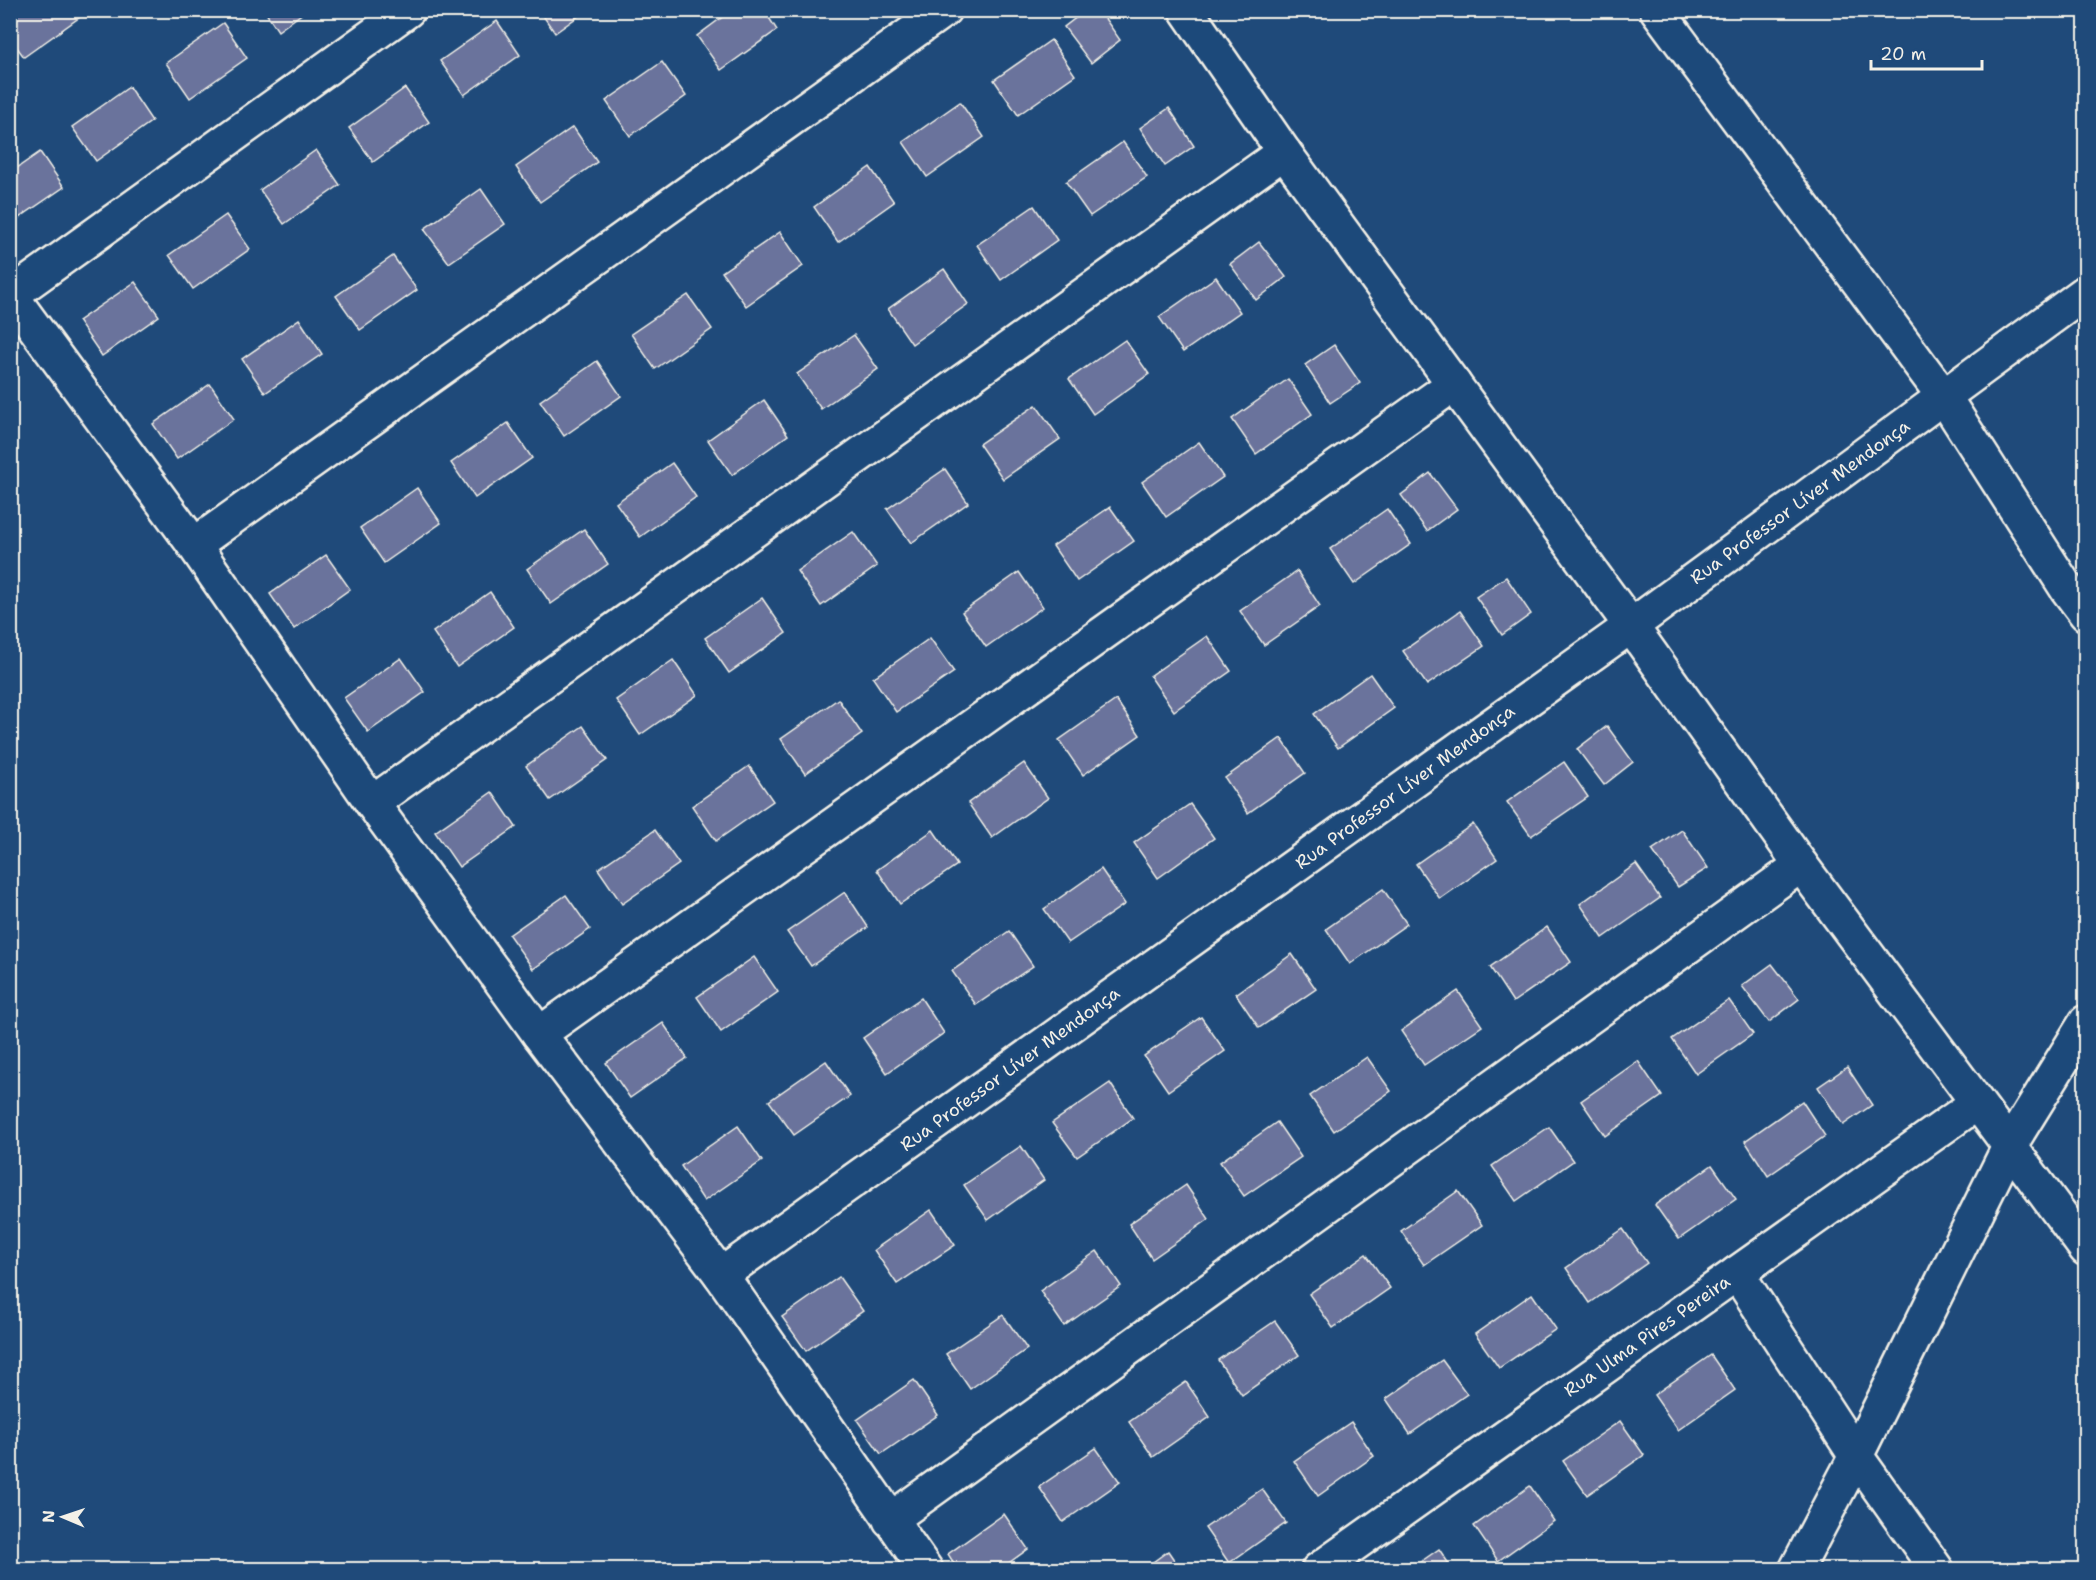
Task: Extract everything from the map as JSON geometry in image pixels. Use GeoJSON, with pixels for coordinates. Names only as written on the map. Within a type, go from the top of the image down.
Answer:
{"type":"FeatureCollection","features":[{"type":"Feature","properties":{"kind":"street"},"geometry":{"type":"LineString","coordinates":[[408,10],[11,294],[194,545],[372,803],[538,1034],[721,1275],[926,1569]]}},
{"type":"Feature","properties":{"kind":"street"},"geometry":{"type":"LineString","coordinates":[[194,545],[944,10]]}},
{"type":"Feature","properties":{"kind":"street"},"geometry":{"type":"LineString","coordinates":[[1186,10],[1284,152],[1631,626],[1801,865],[2085,1249]]}},
{"type":"Feature","properties":{"kind":"street"},"geometry":{"type":"LineString","coordinates":[[1657,10],[1944,397],[2085,614]]}},
{"type":"Feature","properties":{"kind":"street"},"geometry":{"type":"LineString","coordinates":[[372,803],[1284,152]]}},
{"type":"Feature","properties":{"kind":"street","name":"Rua Professor Líver Mendonça"},"geometry":{"type":"LineString","coordinates":[[721,1275],[1631,626],[2085,292]]}},
{"type":"Feature","properties":{"kind":"street"},"geometry":{"type":"LineString","coordinates":[[538,1034],[1454,384]]}},
{"type":"Feature","properties":{"kind":"street"},"geometry":{"type":"LineString","coordinates":[[890,1520],[1801,865]]}},
{"type":"Feature","properties":{"kind":"street"},"geometry":{"type":"LineString","coordinates":[[1796,1569],[1856,1456],[2010,1145],[2085,1022]]}},
{"type":"Feature","properties":{"kind":"street","name":"Rua Ulma Pires Pereira"},"geometry":{"type":"LineString","coordinates":[[1318,1569],[1977,1103]]}},
{"type":"Feature","properties":{"kind":"street"},"geometry":{"type":"LineString","coordinates":[[1737,1273],[1856,1456],[1937,1569]]}},
{"type":"Feature","properties":{"kind":"building"},"geometry":{"type":"Polygon","coordinates":[[[16,10],[76,10],[80,17],[24,57],[10,38],[10,15],[16,10]]]}},
{"type":"Feature","properties":{"kind":"building"},"geometry":{"type":"Polygon","coordinates":[[[264,10],[307,10],[278,31],[264,10]]]}},
{"type":"Feature","properties":{"kind":"building"},"geometry":{"type":"Polygon","coordinates":[[[539,10],[587,10],[555,33],[539,10]]]}},
{"type":"Feature","properties":{"kind":"building"},"geometry":{"type":"Polygon","coordinates":[[[732,10],[764,10],[777,30],[721,70],[697,36],[732,10]]]}},
{"type":"Feature","properties":{"kind":"building"},"geometry":{"type":"Polygon","coordinates":[[[1086,10],[1099,10],[1120,40],[1091,63],[1064,27],[1086,10]]]}},
{"type":"Feature","properties":{"kind":"building"},"geometry":{"type":"Polygon","coordinates":[[[497,21],[520,55],[464,95],[440,61],[497,21]]]}},
{"type":"Feature","properties":{"kind":"building"},"geometry":{"type":"Polygon","coordinates":[[[223,23],[247,58],[190,98],[166,63],[223,23]]]}},
{"type":"Feature","properties":{"kind":"building"},"geometry":{"type":"Polygon","coordinates":[[[1051,40],[1075,75],[1018,115],[994,80],[1051,40]]]}},
{"type":"Feature","properties":{"kind":"building"},"geometry":{"type":"Polygon","coordinates":[[[662,62],[686,96],[630,136],[606,101],[662,62]]]}},
{"type":"Feature","properties":{"kind":"building"},"geometry":{"type":"Polygon","coordinates":[[[129,87],[152,121],[96,161],[72,127],[129,87]]]}},
{"type":"Feature","properties":{"kind":"building"},"geometry":{"type":"Polygon","coordinates":[[[405,88],[429,122],[373,162],[349,128],[405,88]]]}},
{"type":"Feature","properties":{"kind":"building"},"geometry":{"type":"Polygon","coordinates":[[[960,102],[984,137],[927,177],[903,142],[960,102]]]}},
{"type":"Feature","properties":{"kind":"building"},"geometry":{"type":"Polygon","coordinates":[[[1169,108],[1194,146],[1165,166],[1140,128],[1169,108]]]}},
{"type":"Feature","properties":{"kind":"building"},"geometry":{"type":"Polygon","coordinates":[[[573,127],[597,162],[540,202],[516,167],[573,127]]]}},
{"type":"Feature","properties":{"kind":"building"},"geometry":{"type":"Polygon","coordinates":[[[1123,142],[1147,177],[1090,216],[1066,182],[1123,142]]]}},
{"type":"Feature","properties":{"kind":"building"},"geometry":{"type":"Polygon","coordinates":[[[316,150],[340,185],[284,224],[260,190],[316,150]]]}},
{"type":"Feature","properties":{"kind":"building"},"geometry":{"type":"Polygon","coordinates":[[[40,152],[64,187],[10,224],[10,173],[40,152]]]}},
{"type":"Feature","properties":{"kind":"building"},"geometry":{"type":"Polygon","coordinates":[[[870,167],[894,202],[838,242],[814,207],[870,167]]]}},
{"type":"Feature","properties":{"kind":"building"},"geometry":{"type":"Polygon","coordinates":[[[481,189],[505,224],[449,263],[424,229],[481,189]]]}},
{"type":"Feature","properties":{"kind":"building"},"geometry":{"type":"Polygon","coordinates":[[[1034,206],[1057,240],[1001,280],[977,245],[1034,206]]]}},
{"type":"Feature","properties":{"kind":"building"},"geometry":{"type":"Polygon","coordinates":[[[226,215],[250,249],[193,289],[169,255],[226,215]]]}},
{"type":"Feature","properties":{"kind":"building"},"geometry":{"type":"Polygon","coordinates":[[[780,232],[803,266],[746,306],[722,272],[780,232]]]}},
{"type":"Feature","properties":{"kind":"building"},"geometry":{"type":"Polygon","coordinates":[[[1259,242],[1286,277],[1256,300],[1230,264],[1259,242]]]}},
{"type":"Feature","properties":{"kind":"building"},"geometry":{"type":"Polygon","coordinates":[[[393,256],[417,290],[360,330],[336,296],[393,256]]]}},
{"type":"Feature","properties":{"kind":"building"},"geometry":{"type":"Polygon","coordinates":[[[944,269],[968,304],[912,344],[888,309],[944,269]]]}},
{"type":"Feature","properties":{"kind":"building"},"geometry":{"type":"Polygon","coordinates":[[[1216,277],[1240,312],[1183,352],[1159,317],[1216,277]]]}},
{"type":"Feature","properties":{"kind":"building"},"geometry":{"type":"Polygon","coordinates":[[[135,282],[159,316],[102,356],[78,321],[135,282]]]}},
{"type":"Feature","properties":{"kind":"building"},"geometry":{"type":"Polygon","coordinates":[[[688,295],[712,329],[655,369],[631,334],[688,295]]]}},
{"type":"Feature","properties":{"kind":"building"},"geometry":{"type":"Polygon","coordinates":[[[299,319],[322,354],[265,393],[242,359],[299,319]]]}},
{"type":"Feature","properties":{"kind":"building"},"geometry":{"type":"Polygon","coordinates":[[[854,335],[878,369],[821,409],[797,374],[854,335]]]}},
{"type":"Feature","properties":{"kind":"building"},"geometry":{"type":"Polygon","coordinates":[[[1125,340],[1149,374],[1093,414],[1069,379],[1125,340]]]}},
{"type":"Feature","properties":{"kind":"building"},"geometry":{"type":"Polygon","coordinates":[[[1334,345],[1360,383],[1330,403],[1305,365],[1334,345]]]}},
{"type":"Feature","properties":{"kind":"building"},"geometry":{"type":"Polygon","coordinates":[[[597,361],[621,396],[564,436],[540,401],[597,361]]]}},
{"type":"Feature","properties":{"kind":"building"},"geometry":{"type":"Polygon","coordinates":[[[1288,379],[1312,414],[1256,454],[1232,419],[1288,379]]]}},
{"type":"Feature","properties":{"kind":"building"},"geometry":{"type":"Polygon","coordinates":[[[210,384],[234,419],[177,459],[153,424],[210,384]]]}},
{"type":"Feature","properties":{"kind":"building"},"geometry":{"type":"Polygon","coordinates":[[[764,400],[788,435],[732,475],[708,440],[764,400]]]}},
{"type":"Feature","properties":{"kind":"building"},"geometry":{"type":"Polygon","coordinates":[[[1036,405],[1060,439],[1003,479],[979,444],[1036,405]]]}},
{"type":"Feature","properties":{"kind":"building"},"geometry":{"type":"Polygon","coordinates":[[[508,423],[532,458],[475,498],[451,463],[508,423]]]}},
{"type":"Feature","properties":{"kind":"building"},"geometry":{"type":"Polygon","coordinates":[[[1199,442],[1223,477],[1166,517],[1142,482],[1199,442]]]}},
{"type":"Feature","properties":{"kind":"building"},"geometry":{"type":"Polygon","coordinates":[[[672,463],[696,497],[640,537],[616,503],[672,463]]]}},
{"type":"Feature","properties":{"kind":"building"},"geometry":{"type":"Polygon","coordinates":[[[945,469],[968,503],[911,543],[887,509],[945,469]]]}},
{"type":"Feature","properties":{"kind":"building"},"geometry":{"type":"Polygon","coordinates":[[[1430,473],[1457,509],[1427,531],[1401,495],[1430,473]]]}},
{"type":"Feature","properties":{"kind":"building"},"geometry":{"type":"Polygon","coordinates":[[[417,488],[441,523],[384,563],[360,528],[417,488]]]}},
{"type":"Feature","properties":{"kind":"building"},"geometry":{"type":"Polygon","coordinates":[[[1110,507],[1134,541],[1077,581],[1053,546],[1110,507]]]}},
{"type":"Feature","properties":{"kind":"building"},"geometry":{"type":"Polygon","coordinates":[[[1387,509],[1411,544],[1354,584],[1330,549],[1387,509]]]}},
{"type":"Feature","properties":{"kind":"building"},"geometry":{"type":"Polygon","coordinates":[[[584,529],[608,564],[551,604],[527,569],[584,529]]]}},
{"type":"Feature","properties":{"kind":"building"},"geometry":{"type":"Polygon","coordinates":[[[853,532],[877,566],[821,606],[797,571],[853,532]]]}},
{"type":"Feature","properties":{"kind":"building"},"geometry":{"type":"Polygon","coordinates":[[[326,555],[350,589],[294,629],[270,594],[326,555]]]}},
{"type":"Feature","properties":{"kind":"building"},"geometry":{"type":"Polygon","coordinates":[[[1297,571],[1320,606],[1264,645],[1240,611],[1297,571]]]}},
{"type":"Feature","properties":{"kind":"building"},"geometry":{"type":"Polygon","coordinates":[[[1019,572],[1043,607],[986,647],[962,612],[1019,572]]]}},
{"type":"Feature","properties":{"kind":"building"},"geometry":{"type":"Polygon","coordinates":[[[1506,577],[1531,614],[1502,635],[1476,597],[1506,577]]]}},
{"type":"Feature","properties":{"kind":"building"},"geometry":{"type":"Polygon","coordinates":[[[490,592],[514,627],[457,667],[433,632],[490,592]]]}},
{"type":"Feature","properties":{"kind":"building"},"geometry":{"type":"Polygon","coordinates":[[[762,598],[786,633],[729,673],[705,638],[762,598]]]}},
{"type":"Feature","properties":{"kind":"building"},"geometry":{"type":"Polygon","coordinates":[[[1460,611],[1484,646],[1427,685],[1403,651],[1460,611]]]}},
{"type":"Feature","properties":{"kind":"building"},"geometry":{"type":"Polygon","coordinates":[[[1207,636],[1231,671],[1174,711],[1150,676],[1207,636]]]}},
{"type":"Feature","properties":{"kind":"building"},"geometry":{"type":"Polygon","coordinates":[[[930,638],[954,672],[896,712],[873,678],[930,638]]]}},
{"type":"Feature","properties":{"kind":"building"},"geometry":{"type":"Polygon","coordinates":[[[401,658],[425,692],[368,732],[344,698],[401,658]]]}},
{"type":"Feature","properties":{"kind":"building"},"geometry":{"type":"Polygon","coordinates":[[[673,660],[697,695],[640,735],[616,700],[673,660]]]}},
{"type":"Feature","properties":{"kind":"building"},"geometry":{"type":"Polygon","coordinates":[[[1370,674],[1394,708],[1338,748],[1314,714],[1370,674]]]}},
{"type":"Feature","properties":{"kind":"building"},"geometry":{"type":"Polygon","coordinates":[[[838,699],[862,734],[805,774],[781,739],[838,699]]]}},
{"type":"Feature","properties":{"kind":"building"},"geometry":{"type":"Polygon","coordinates":[[[1116,700],[1140,735],[1083,775],[1059,740],[1116,700]]]}},
{"type":"Feature","properties":{"kind":"building"},"geometry":{"type":"Polygon","coordinates":[[[583,726],[607,760],[550,800],[526,766],[583,726]]]}},
{"type":"Feature","properties":{"kind":"building"},"geometry":{"type":"Polygon","coordinates":[[[1607,726],[1633,762],[1604,785],[1577,749],[1607,726]]]}},
{"type":"Feature","properties":{"kind":"building"},"geometry":{"type":"Polygon","coordinates":[[[1281,738],[1305,773],[1248,813],[1225,778],[1281,738]]]}},
{"type":"Feature","properties":{"kind":"building"},"geometry":{"type":"Polygon","coordinates":[[[1564,762],[1588,797],[1531,836],[1507,802],[1564,762]]]}},
{"type":"Feature","properties":{"kind":"building"},"geometry":{"type":"Polygon","coordinates":[[[1024,763],[1048,798],[992,838],[968,803],[1024,763]]]}},
{"type":"Feature","properties":{"kind":"building"},"geometry":{"type":"Polygon","coordinates":[[[749,766],[773,801],[716,841],[692,806],[749,766]]]}},
{"type":"Feature","properties":{"kind":"building"},"geometry":{"type":"Polygon","coordinates":[[[492,792],[516,827],[459,867],[435,832],[492,792]]]}},
{"type":"Feature","properties":{"kind":"building"},"geometry":{"type":"Polygon","coordinates":[[[1190,804],[1214,838],[1158,878],[1134,843],[1190,804]]]}},
{"type":"Feature","properties":{"kind":"building"},"geometry":{"type":"Polygon","coordinates":[[[1473,824],[1497,859],[1440,899],[1416,864],[1473,824]]]}},
{"type":"Feature","properties":{"kind":"building"},"geometry":{"type":"Polygon","coordinates":[[[655,830],[679,864],[622,904],[598,869],[655,830]]]}},
{"type":"Feature","properties":{"kind":"building"},"geometry":{"type":"Polygon","coordinates":[[[933,830],[957,865],[900,904],[877,870],[933,830]]]}},
{"type":"Feature","properties":{"kind":"building"},"geometry":{"type":"Polygon","coordinates":[[[1682,830],[1708,868],[1678,887],[1652,850],[1682,830]]]}},
{"type":"Feature","properties":{"kind":"building"},"geometry":{"type":"Polygon","coordinates":[[[1636,864],[1660,898],[1603,938],[1580,904],[1636,864]]]}},
{"type":"Feature","properties":{"kind":"building"},"geometry":{"type":"Polygon","coordinates":[[[1101,869],[1125,904],[1068,943],[1044,909],[1101,869]]]}},
{"type":"Feature","properties":{"kind":"building"},"geometry":{"type":"Polygon","coordinates":[[[1383,889],[1407,924],[1350,964],[1326,929],[1383,889]]]}},
{"type":"Feature","properties":{"kind":"building"},"geometry":{"type":"Polygon","coordinates":[[[845,892],[868,927],[811,966],[787,932],[845,892]]]}},
{"type":"Feature","properties":{"kind":"building"},"geometry":{"type":"Polygon","coordinates":[[[566,895],[590,929],[533,969],[509,935],[566,895]]]}},
{"type":"Feature","properties":{"kind":"building"},"geometry":{"type":"Polygon","coordinates":[[[1547,927],[1571,962],[1513,1002],[1490,967],[1547,927]]]}},
{"type":"Feature","properties":{"kind":"building"},"geometry":{"type":"Polygon","coordinates":[[[1009,931],[1033,966],[976,1005],[952,971],[1009,931]]]}},
{"type":"Feature","properties":{"kind":"building"},"geometry":{"type":"Polygon","coordinates":[[[1292,954],[1316,989],[1259,1028],[1236,994],[1292,954]]]}},
{"type":"Feature","properties":{"kind":"building"},"geometry":{"type":"Polygon","coordinates":[[[754,957],[778,992],[721,1032],[697,997],[754,957]]]}},
{"type":"Feature","properties":{"kind":"building"},"geometry":{"type":"Polygon","coordinates":[[[1772,964],[1799,999],[1769,1022],[1742,986],[1772,964]]]}},
{"type":"Feature","properties":{"kind":"building"},"geometry":{"type":"Polygon","coordinates":[[[1458,991],[1482,1026],[1424,1065],[1401,1031],[1458,991]]]}},
{"type":"Feature","properties":{"kind":"building"},"geometry":{"type":"Polygon","coordinates":[[[921,998],[944,1033],[887,1073],[863,1038],[921,998]]]}},
{"type":"Feature","properties":{"kind":"building"},"geometry":{"type":"Polygon","coordinates":[[[1729,1000],[1753,1034],[1696,1074],[1672,1039],[1729,1000]]]}},
{"type":"Feature","properties":{"kind":"building"},"geometry":{"type":"Polygon","coordinates":[[[1201,1017],[1225,1051],[1168,1091],[1144,1056],[1201,1017]]]}},
{"type":"Feature","properties":{"kind":"building"},"geometry":{"type":"Polygon","coordinates":[[[663,1023],[687,1058],[630,1098],[606,1063],[663,1023]]]}},
{"type":"Feature","properties":{"kind":"building"},"geometry":{"type":"Polygon","coordinates":[[[1367,1057],[1391,1091],[1334,1131],[1310,1096],[1367,1057]]]}},
{"type":"Feature","properties":{"kind":"building"},"geometry":{"type":"Polygon","coordinates":[[[826,1061],[850,1096],[794,1135],[769,1101],[826,1061]]]}},
{"type":"Feature","properties":{"kind":"building"},"geometry":{"type":"Polygon","coordinates":[[[1638,1061],[1662,1096],[1605,1136],[1581,1101],[1638,1061]]]}},
{"type":"Feature","properties":{"kind":"building"},"geometry":{"type":"Polygon","coordinates":[[[1847,1067],[1872,1105],[1843,1125],[1818,1087],[1847,1067]]]}},
{"type":"Feature","properties":{"kind":"building"},"geometry":{"type":"Polygon","coordinates":[[[1110,1083],[1133,1118],[1077,1157],[1052,1123],[1110,1083]]]}},
{"type":"Feature","properties":{"kind":"building"},"geometry":{"type":"Polygon","coordinates":[[[1802,1101],[1825,1136],[1768,1176],[1745,1141],[1802,1101]]]}},
{"type":"Feature","properties":{"kind":"building"},"geometry":{"type":"Polygon","coordinates":[[[1277,1122],[1301,1157],[1244,1196],[1220,1162],[1277,1122]]]}},
{"type":"Feature","properties":{"kind":"building"},"geometry":{"type":"Polygon","coordinates":[[[738,1126],[762,1161],[704,1201],[681,1166],[738,1126]]]}},
{"type":"Feature","properties":{"kind":"building"},"geometry":{"type":"Polygon","coordinates":[[[1549,1127],[1573,1161],[1516,1201],[1492,1166],[1549,1127]]]}},
{"type":"Feature","properties":{"kind":"building"},"geometry":{"type":"Polygon","coordinates":[[[1021,1146],[1044,1180],[988,1220],[964,1185],[1021,1146]]]}},
{"type":"Feature","properties":{"kind":"building"},"geometry":{"type":"Polygon","coordinates":[[[1712,1165],[1736,1199],[1679,1239],[1655,1205],[1712,1165]]]}},
{"type":"Feature","properties":{"kind":"building"},"geometry":{"type":"Polygon","coordinates":[[[1186,1185],[1209,1219],[1152,1259],[1129,1224],[1186,1185]]]}},
{"type":"Feature","properties":{"kind":"building"},"geometry":{"type":"Polygon","coordinates":[[[1458,1191],[1482,1225],[1424,1265],[1401,1231],[1458,1191]]]}},
{"type":"Feature","properties":{"kind":"building"},"geometry":{"type":"Polygon","coordinates":[[[931,1210],[955,1245],[897,1284],[874,1250],[931,1210]]]}},
{"type":"Feature","properties":{"kind":"building"},"geometry":{"type":"Polygon","coordinates":[[[1623,1229],[1647,1263],[1590,1303],[1566,1268],[1623,1229]]]}},
{"type":"Feature","properties":{"kind":"building"},"geometry":{"type":"Polygon","coordinates":[[[1097,1251],[1121,1286],[1064,1326],[1040,1291],[1097,1251]]]}},
{"type":"Feature","properties":{"kind":"building"},"geometry":{"type":"Polygon","coordinates":[[[1366,1254],[1390,1288],[1333,1328],[1309,1294],[1366,1254]]]}},
{"type":"Feature","properties":{"kind":"building"},"geometry":{"type":"Polygon","coordinates":[[[839,1277],[863,1311],[806,1351],[782,1317],[839,1277]]]}},
{"type":"Feature","properties":{"kind":"building"},"geometry":{"type":"Polygon","coordinates":[[[1532,1294],[1556,1329],[1499,1368],[1475,1334],[1532,1294]]]}},
{"type":"Feature","properties":{"kind":"building"},"geometry":{"type":"Polygon","coordinates":[[[1003,1315],[1027,1349],[970,1389],[946,1354],[1003,1315]]]}},
{"type":"Feature","properties":{"kind":"building"},"geometry":{"type":"Polygon","coordinates":[[[1275,1321],[1299,1355],[1242,1395],[1218,1360],[1275,1321]]]}},
{"type":"Feature","properties":{"kind":"building"},"geometry":{"type":"Polygon","coordinates":[[[1711,1355],[1735,1390],[1678,1430],[1654,1395],[1711,1355]]]}},
{"type":"Feature","properties":{"kind":"building"},"geometry":{"type":"Polygon","coordinates":[[[1442,1360],[1467,1394],[1410,1434],[1386,1399],[1442,1360]]]}},
{"type":"Feature","properties":{"kind":"building"},"geometry":{"type":"Polygon","coordinates":[[[914,1380],[938,1415],[881,1454],[857,1420],[914,1380]]]}},
{"type":"Feature","properties":{"kind":"building"},"geometry":{"type":"Polygon","coordinates":[[[1186,1382],[1210,1417],[1153,1457],[1129,1422],[1186,1382]]]}},
{"type":"Feature","properties":{"kind":"building"},"geometry":{"type":"Polygon","coordinates":[[[1620,1421],[1644,1455],[1587,1495],[1563,1461],[1620,1421]]]}},
{"type":"Feature","properties":{"kind":"building"},"geometry":{"type":"Polygon","coordinates":[[[1351,1422],[1374,1456],[1318,1496],[1294,1461],[1351,1422]]]}},
{"type":"Feature","properties":{"kind":"building"},"geometry":{"type":"Polygon","coordinates":[[[1096,1448],[1120,1482],[1063,1522],[1039,1487],[1096,1448]]]}},
{"type":"Feature","properties":{"kind":"building"},"geometry":{"type":"Polygon","coordinates":[[[1530,1486],[1554,1521],[1498,1561],[1474,1526],[1530,1486]]]}},
{"type":"Feature","properties":{"kind":"building"},"geometry":{"type":"Polygon","coordinates":[[[1262,1489],[1286,1523],[1229,1563],[1205,1528],[1262,1489]]]}},
{"type":"Feature","properties":{"kind":"building"},"geometry":{"type":"Polygon","coordinates":[[[1004,1514],[1028,1549],[999,1570],[958,1570],[948,1554],[1004,1514]]]}},
{"type":"Feature","properties":{"kind":"building"},"geometry":{"type":"Polygon","coordinates":[[[1439,1549],[1453,1570],[1409,1570],[1439,1549]]]}},
{"type":"Feature","properties":{"kind":"building"},"geometry":{"type":"Polygon","coordinates":[[[1168,1551],[1181,1570],[1142,1570],[1168,1551]]]}}]}
